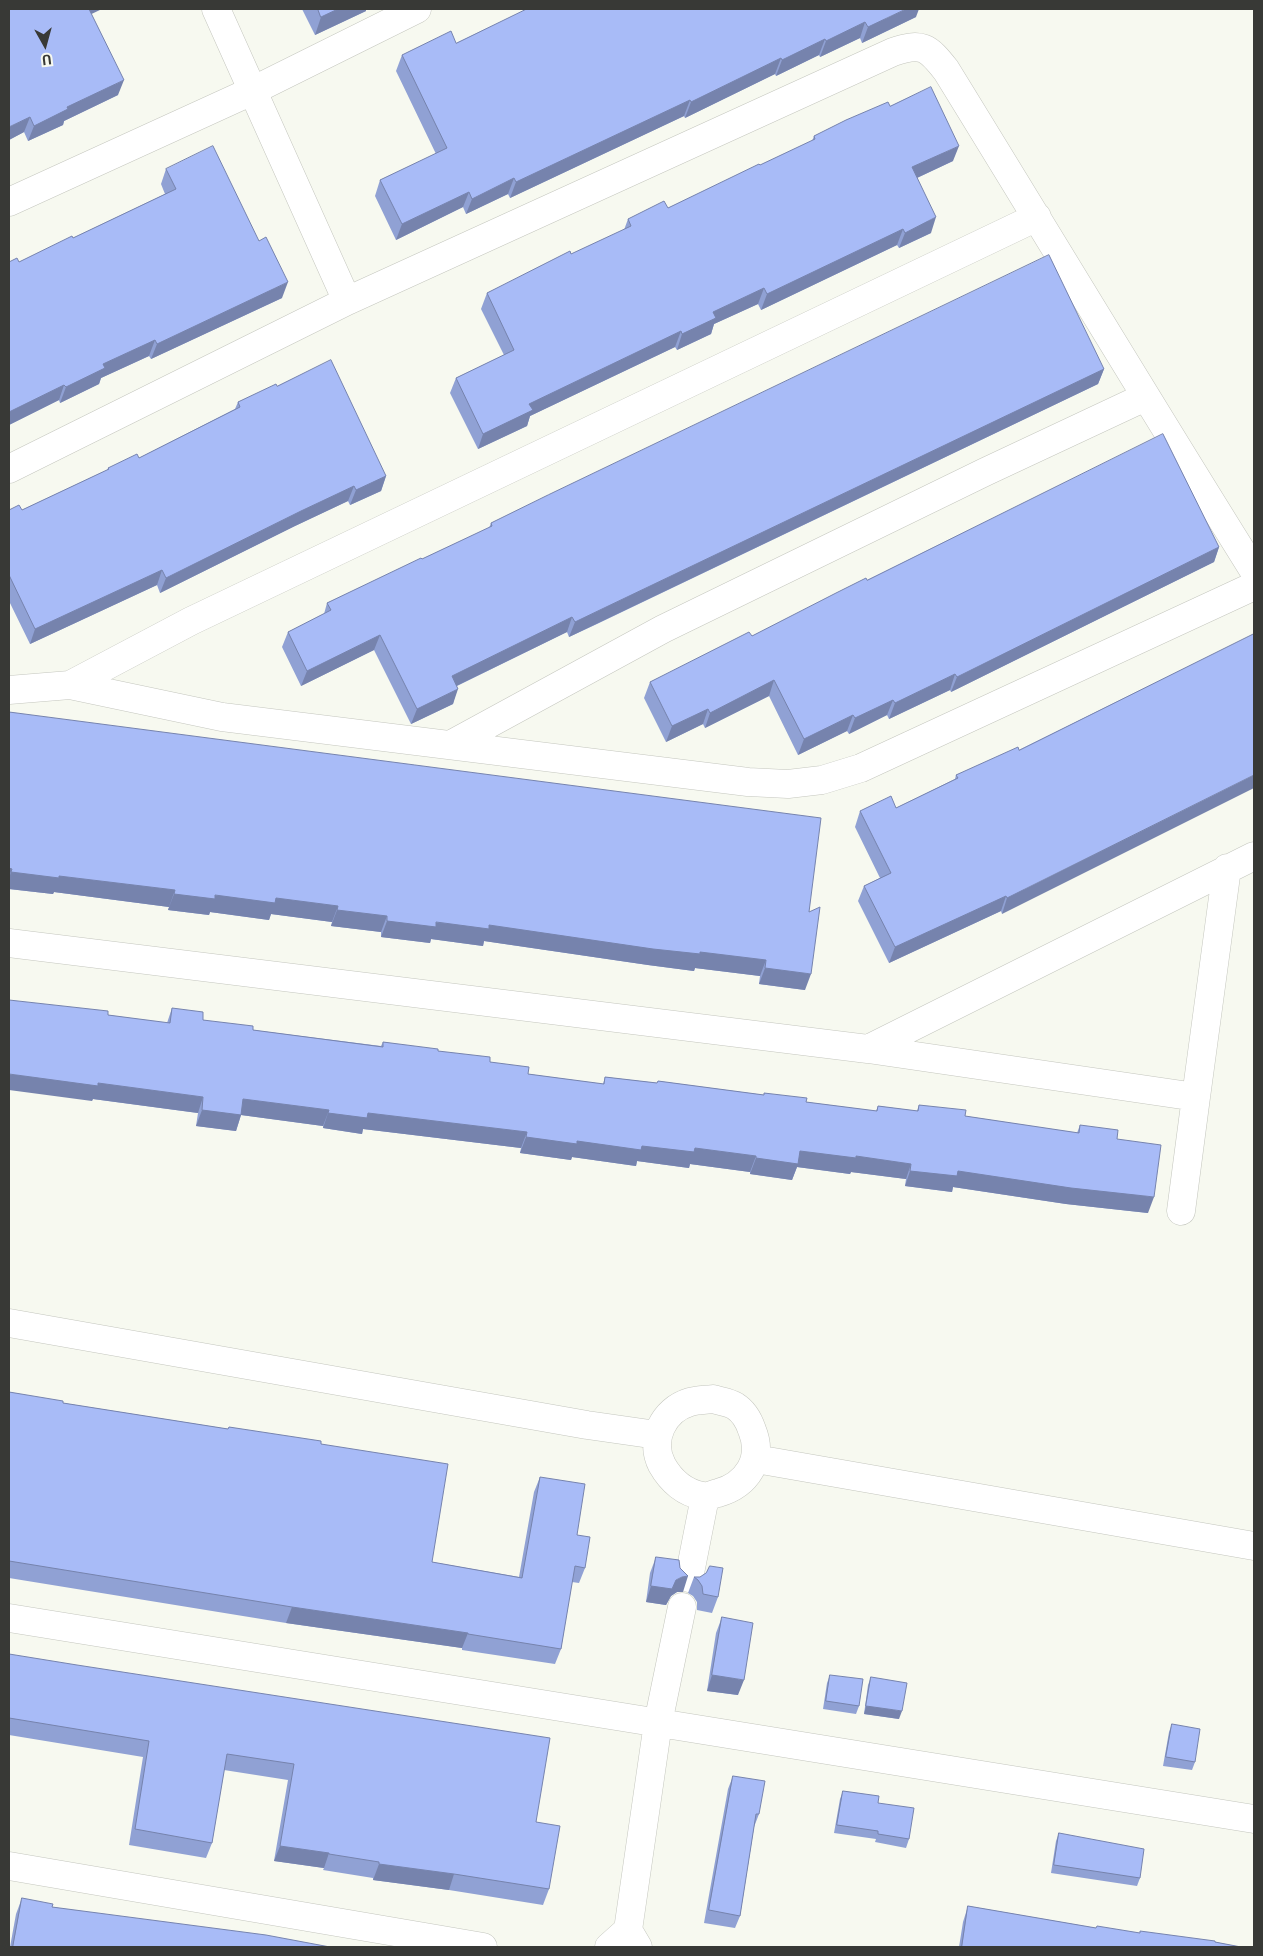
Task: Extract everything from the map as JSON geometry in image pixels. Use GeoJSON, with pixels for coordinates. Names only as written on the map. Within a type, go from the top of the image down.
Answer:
{"type":"FeatureCollection","features":[{"type":"Feature","properties":{"kind":"street"},"geometry":{"type":"LineString","coordinates":[[216,9],[347,301]]}},
{"type":"Feature","properties":{"kind":"street"},"geometry":{"type":"LineString","coordinates":[[9,202],[252,91],[417,9]]}},
{"type":"Feature","properties":{"kind":"street"},"geometry":{"type":"LineString","coordinates":[[9,469],[347,301],[893,52],[910,46],[932,53],[946,70],[1145,397],[1254,571]]}},
{"type":"Feature","properties":{"kind":"street"},"geometry":{"type":"LineString","coordinates":[[70,685],[200,616],[1037,218]]}},
{"type":"Feature","properties":{"kind":"street"},"geometry":{"type":"LineString","coordinates":[[450,745],[663,629],[985,472],[1145,397]]}},
{"type":"Feature","properties":{"kind":"street"},"geometry":{"type":"LineString","coordinates":[[9,690],[70,685],[222,717],[748,782],[788,784],[822,780],[861,768],[1254,586]]}},
{"type":"Feature","properties":{"kind":"street"},"geometry":{"type":"LineString","coordinates":[[868,1049],[1254,856]]}},
{"type":"Feature","properties":{"kind":"street"},"geometry":{"type":"LineString","coordinates":[[1181,1211],[1227,868]]}},
{"type":"Feature","properties":{"kind":"street"},"geometry":{"type":"LineString","coordinates":[[9,943],[868,1049],[1196,1097]]}},
{"type":"Feature","properties":{"kind":"street"},"geometry":{"type":"LineString","coordinates":[[9,1323],[657,1435]]}},
{"type":"Feature","properties":{"kind":"street"},"geometry":{"type":"LineString","coordinates":[[713,1399],[734,1405],[748,1420],[756,1439],[756,1459],[745,1478],[728,1490],[705,1497],[684,1490],[668,1475],[658,1458],[657,1435],[664,1421],[679,1407],[691,1402],[713,1399]]}},
{"type":"Feature","properties":{"kind":"street"},"geometry":{"type":"LineString","coordinates":[[756,1459],[1254,1546]]}},
{"type":"Feature","properties":{"kind":"street"},"geometry":{"type":"LineString","coordinates":[[689,1578],[705,1497]]}},
{"type":"Feature","properties":{"kind":"street"},"geometry":{"type":"LineString","coordinates":[[625,1941],[658,1723],[682,1607]]}},
{"type":"Feature","properties":{"kind":"street"},"geometry":{"type":"LineString","coordinates":[[9,1618],[1254,1819]]}},
{"type":"Feature","properties":{"kind":"street"},"geometry":{"type":"LineString","coordinates":[[9,1866],[483,1947]]}},
{"type":"Feature","properties":{"kind":"building"},"geometry":{"type":"Polygon","coordinates":[[[9,9],[89,9],[124,80],[67,107],[68,109],[34,126],[30,117],[9,127],[9,9]]]}},
{"type":"Feature","properties":{"kind":"building"},"geometry":{"type":"Polygon","coordinates":[[[318,9],[338,9],[321,17],[318,9]]]}},
{"type":"Feature","properties":{"kind":"building"},"geometry":{"type":"Polygon","coordinates":[[[527,9],[906,9],[868,27],[865,22],[782,60],[781,58],[691,102],[690,100],[516,182],[514,178],[472,199],[469,192],[402,224],[380,180],[447,148],[402,55],[451,31],[456,43],[527,9]]]}},
{"type":"Feature","properties":{"kind":"building"},"geometry":{"type":"Polygon","coordinates":[[[931,87],[959,146],[912,167],[936,217],[905,233],[903,229],[767,294],[764,288],[713,312],[716,318],[682,334],[681,331],[529,404],[533,410],[483,434],[456,378],[514,350],[487,293],[570,251],[571,254],[631,226],[628,219],[664,201],[668,208],[815,139],[814,136],[846,120],[888,102],[890,106],[931,87]]]}},
{"type":"Feature","properties":{"kind":"building"},"geometry":{"type":"Polygon","coordinates":[[[213,146],[259,241],[266,237],[288,282],[157,344],[155,340],[103,364],[105,368],[66,387],[64,385],[9,412],[9,262],[17,258],[19,262],[176,189],[166,169],[213,146]]]}},
{"type":"Feature","properties":{"kind":"building"},"geometry":{"type":"Polygon","coordinates":[[[1049,255],[1104,369],[575,622],[572,617],[452,676],[458,689],[417,709],[380,635],[307,671],[288,632],[331,610],[327,603],[492,526],[491,523],[548,495],[1049,255]]]}},
{"type":"Feature","properties":{"kind":"building"},"geometry":{"type":"Polygon","coordinates":[[[331,360],[386,476],[356,490],[354,486],[166,578],[162,570],[35,629],[9,575],[9,510],[19,505],[22,510],[137,454],[139,458],[240,407],[238,402],[331,360]]]}},
{"type":"Feature","properties":{"kind":"building"},"geometry":{"type":"Polygon","coordinates":[[[1163,434],[1219,547],[957,677],[955,674],[895,703],[893,700],[855,718],[853,715],[804,739],[774,680],[710,713],[708,709],[672,726],[650,682],[749,632],[752,636],[866,578],[867,580],[1163,434]]]}},
{"type":"Feature","properties":{"kind":"building"},"geometry":{"type":"Polygon","coordinates":[[[1254,634],[1254,775],[1007,898],[1006,896],[895,947],[864,886],[891,873],[860,811],[891,796],[896,808],[958,778],[956,775],[1018,747],[1019,750],[1254,634]]]}},
{"type":"Feature","properties":{"kind":"building"},"geometry":{"type":"Polygon","coordinates":[[[9,712],[821,818],[809,912],[820,907],[811,974],[765,968],[766,960],[700,952],[700,954],[653,949],[489,925],[489,929],[436,922],[436,927],[387,921],[387,916],[337,910],[338,906],[276,898],[275,903],[215,895],[215,899],[174,894],[175,890],[11,872],[12,869],[9,868],[9,712]]]}},
{"type":"Feature","properties":{"kind":"building"},"geometry":{"type":"Polygon","coordinates":[[[9,1000],[108,1011],[108,1015],[170,1023],[172,1008],[203,1012],[203,1020],[253,1026],[253,1030],[383,1047],[383,1042],[490,1057],[490,1062],[529,1067],[528,1074],[604,1084],[605,1077],[657,1083],[658,1081],[764,1095],[764,1093],[807,1098],[806,1102],[877,1111],[878,1106],[918,1111],[919,1105],[966,1110],[965,1116],[1079,1133],[1080,1125],[1118,1130],[1117,1139],[1161,1145],[1154,1197],[1071,1188],[958,1171],[957,1176],[910,1171],[911,1164],[856,1156],[856,1158],[800,1151],[798,1164],[695,1148],[694,1152],[642,1146],[641,1150],[577,1141],[577,1144],[526,1137],[527,1132],[368,1113],[367,1118],[328,1113],[329,1110],[243,1099],[241,1115],[202,1110],[203,1097],[98,1083],[98,1086],[9,1074],[9,1000]]]}},
{"type":"Feature","properties":{"kind":"building"},"geometry":{"type":"Polygon","coordinates":[[[9,1392],[63,1401],[63,1403],[228,1429],[229,1427],[321,1441],[321,1444],[448,1464],[432,1562],[522,1578],[540,1477],[585,1484],[577,1535],[590,1537],[585,1568],[575,1566],[561,1649],[9,1561],[9,1392]]]}},
{"type":"Feature","properties":{"kind":"building"},"geometry":{"type":"Polygon","coordinates":[[[656,1557],[679,1560],[680,1568],[688,1576],[676,1580],[672,1589],[651,1586],[656,1557]]]}},
{"type":"Feature","properties":{"kind":"building"},"geometry":{"type":"Polygon","coordinates":[[[710,1566],[723,1568],[718,1597],[703,1594],[702,1586],[694,1577],[700,1577],[706,1573],[710,1566]]]}},
{"type":"Feature","properties":{"kind":"building"},"geometry":{"type":"Polygon","coordinates":[[[722,1617],[753,1623],[744,1680],[712,1675],[722,1617]]]}},
{"type":"Feature","properties":{"kind":"building"},"geometry":{"type":"Polygon","coordinates":[[[9,1654],[550,1738],[536,1822],[560,1826],[549,1889],[379,1864],[379,1862],[280,1846],[294,1764],[227,1754],[212,1843],[135,1829],[149,1741],[9,1718],[9,1654]]]}},
{"type":"Feature","properties":{"kind":"building"},"geometry":{"type":"Polygon","coordinates":[[[830,1675],[863,1679],[859,1706],[826,1701],[830,1675]]]}},
{"type":"Feature","properties":{"kind":"building"},"geometry":{"type":"Polygon","coordinates":[[[871,1677],[907,1683],[902,1711],[866,1706],[871,1677]]]}},
{"type":"Feature","properties":{"kind":"building"},"geometry":{"type":"Polygon","coordinates":[[[1172,1724],[1200,1729],[1195,1762],[1166,1757],[1172,1724]]]}},
{"type":"Feature","properties":{"kind":"building"},"geometry":{"type":"Polygon","coordinates":[[[733,1776],[765,1781],[759,1814],[756,1814],[740,1916],[709,1910],[733,1776]]]}},
{"type":"Feature","properties":{"kind":"building"},"geometry":{"type":"Polygon","coordinates":[[[843,1791],[879,1796],[878,1803],[914,1808],[909,1839],[878,1834],[878,1831],[837,1825],[843,1791]]]}},
{"type":"Feature","properties":{"kind":"building"},"geometry":{"type":"Polygon","coordinates":[[[1059,1833],[1144,1849],[1140,1878],[1054,1865],[1059,1833]]]}},
{"type":"Feature","properties":{"kind":"building"},"geometry":{"type":"Polygon","coordinates":[[[22,1898],[53,1904],[52,1907],[266,1935],[330,1947],[13,1947],[22,1898]]]}},
{"type":"Feature","properties":{"kind":"building"},"geometry":{"type":"Polygon","coordinates":[[[968,1906],[1096,1928],[1097,1926],[1140,1933],[1140,1931],[1215,1941],[1241,1947],[962,1947],[968,1906]]]}}]}
